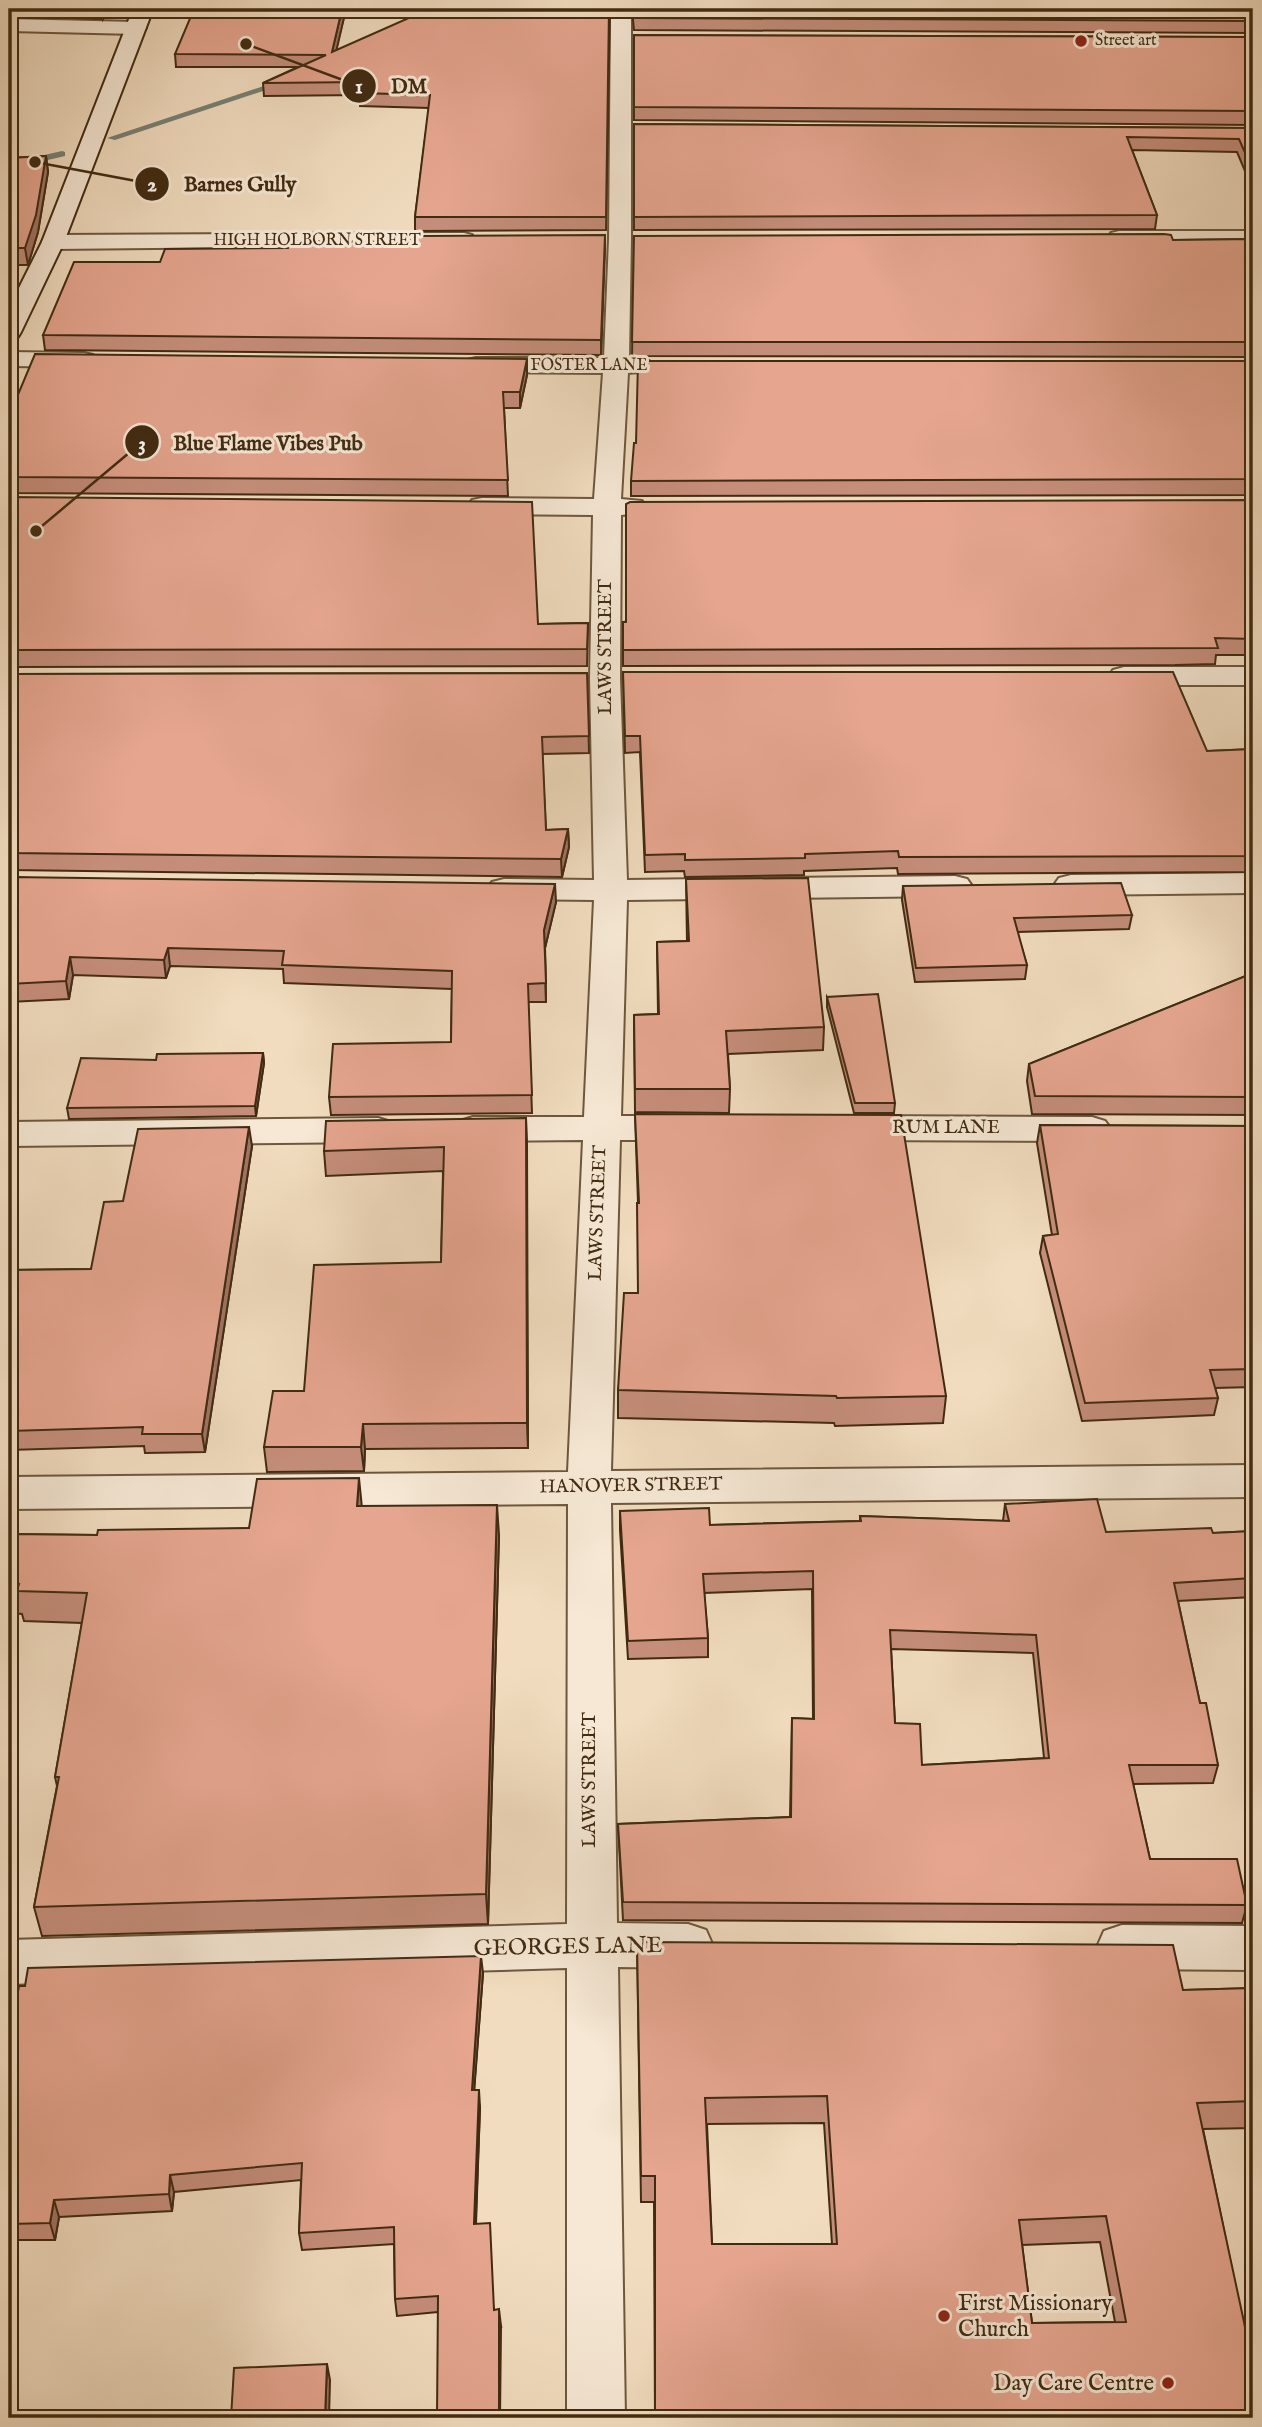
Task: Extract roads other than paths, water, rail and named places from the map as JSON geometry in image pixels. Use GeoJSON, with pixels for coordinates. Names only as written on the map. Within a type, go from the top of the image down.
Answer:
{"type":"FeatureCollection","features":[{"type":"Feature","properties":{"kind":"street","name":"LAWS STREET"},"geometry":{"type":"LineString","coordinates":[[596,2418],[589,1487],[611,890],[605,678],[607,507],[616,366],[620,239],[620,129],[628,39],[621,9]]}},
{"type":"Feature","properties":{"kind":"street"},"geometry":{"type":"LineString","coordinates":[[9,25],[139,18],[53,242],[9,332]]}},
{"type":"Feature","properties":{"kind":"street"},"geometry":{"type":"LineString","coordinates":[[620,129],[647,129]]}},
{"type":"Feature","properties":{"kind":"street"},"geometry":{"type":"LineString","coordinates":[[1104,238],[1253,238]]}},
{"type":"Feature","properties":{"kind":"street","name":"HIGH HOLBORN STREET"},"geometry":{"type":"LineString","coordinates":[[53,242],[481,240]]}},
{"type":"Feature","properties":{"kind":"street"},"geometry":{"type":"LineString","coordinates":[[9,359],[105,360]]}},
{"type":"Feature","properties":{"kind":"street","name":"FOSTER LANE"},"geometry":{"type":"LineString","coordinates":[[451,365],[657,366]]}},
{"type":"Feature","properties":{"kind":"street"},"geometry":{"type":"LineString","coordinates":[[454,506],[662,507]]}},
{"type":"Feature","properties":{"kind":"street"},"geometry":{"type":"LineString","coordinates":[[1101,676],[1253,676]]}},
{"type":"Feature","properties":{"kind":"street"},"geometry":{"type":"LineString","coordinates":[[1044,885],[1253,883]]}},
{"type":"Feature","properties":{"kind":"street"},"geometry":{"type":"LineString","coordinates":[[474,888],[611,890],[988,886]]}},
{"type":"Feature","properties":{"kind":"street"},"geometry":{"type":"LineString","coordinates":[[9,1134],[726,1128]]}},
{"type":"Feature","properties":{"kind":"street","name":"RUM LANE"},"geometry":{"type":"LineString","coordinates":[[823,1128],[1128,1129]]}},
{"type":"Feature","properties":{"kind":"street","name":"HANOVER STREET"},"geometry":{"type":"LineString","coordinates":[[9,1493],[1253,1480]]}},
{"type":"Feature","properties":{"kind":"street","name":"GEORGES LANE"},"geometry":{"type":"LineString","coordinates":[[9,1962],[591,1945],[729,1946]]}},
{"type":"Feature","properties":{"kind":"street"},"geometry":{"type":"LineString","coordinates":[[1074,1947],[1253,1948]]}},
{"type":"Feature","properties":{"kind":"waterway"},"geometry":{"type":"LineString","coordinates":[[112,138],[285,82]]}},
{"type":"Feature","properties":{"kind":"waterway"},"geometry":{"type":"LineString","coordinates":[[9,166],[62,154]]}},
{"type":"Feature","properties":{"kind":"place","name":"Street art"},"geometry":{"type":"Point","coordinates":[1081,41]}},
{"type":"Feature","properties":{"kind":"place","name":"DM"},"geometry":{"type":"Point","coordinates":[246,44]}},
{"type":"Feature","properties":{"kind":"place","name":"Barnes Gully"},"geometry":{"type":"Point","coordinates":[35,162]}},
{"type":"Feature","properties":{"kind":"place","name":"Blue Flame Vibes Pub"},"geometry":{"type":"Point","coordinates":[36,531]}},
{"type":"Feature","properties":{"kind":"place","name":"First Missionary Church"},"geometry":{"type":"Point","coordinates":[944,2316]}},
{"type":"Feature","properties":{"kind":"place","name":"Day Care Centre"},"geometry":{"type":"Point","coordinates":[1168,2383]}}]}
